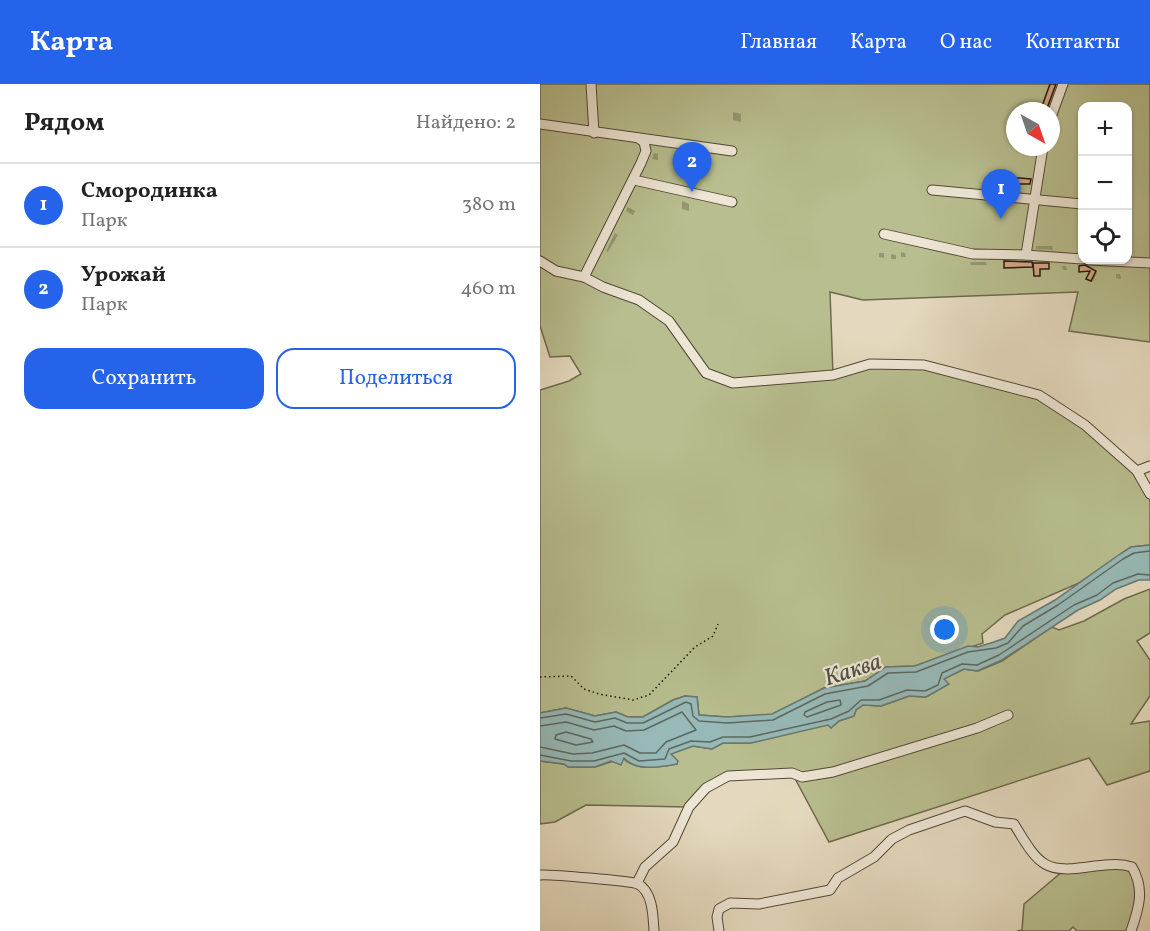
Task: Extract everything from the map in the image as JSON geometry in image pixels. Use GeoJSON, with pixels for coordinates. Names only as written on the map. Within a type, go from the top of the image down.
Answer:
{"type":"FeatureCollection","features":[{"type":"Feature","properties":{"kind":"street"},"geometry":{"type":"LineString","coordinates":[[591,84],[594,133]]}},
{"type":"Feature","properties":{"kind":"street"},"geometry":{"type":"LineString","coordinates":[[1056,102],[1063,84]]}},
{"type":"Feature","properties":{"kind":"street"},"geometry":{"type":"LineString","coordinates":[[540,124],[732,151]]}},
{"type":"Feature","properties":{"kind":"street"},"geometry":{"type":"LineString","coordinates":[[584,277],[634,180],[646,151],[644,142],[638,138]]}},
{"type":"Feature","properties":{"kind":"street"},"geometry":{"type":"LineString","coordinates":[[1026,255],[1041,156]]}},
{"type":"Feature","properties":{"kind":"street"},"geometry":{"type":"LineString","coordinates":[[634,180],[732,201]]}},
{"type":"Feature","properties":{"kind":"street"},"geometry":{"type":"LineString","coordinates":[[932,190],[1078,203]]}},
{"type":"Feature","properties":{"kind":"street"},"geometry":{"type":"LineString","coordinates":[[884,234],[972,254],[1078,259]]}},
{"type":"Feature","properties":{"kind":"street"},"geometry":{"type":"LineString","coordinates":[[540,261],[556,271],[584,277],[603,288],[639,300],[669,321],[706,373],[733,383],[833,375],[870,364],[924,365],[1039,396],[1085,425],[1137,471],[1150,494]]}},
{"type":"Feature","properties":{"kind":"street"},"geometry":{"type":"LineString","coordinates":[[1132,262],[1150,263]]}},
{"type":"Feature","properties":{"kind":"street"},"geometry":{"type":"LineString","coordinates":[[1137,471],[1150,466]]}},
{"type":"Feature","properties":{"kind":"street"},"geometry":{"type":"LineString","coordinates":[[637,884],[645,867],[673,842],[689,807],[706,788],[728,776],[792,773],[802,777],[833,772],[967,731],[1008,715]]}},
{"type":"Feature","properties":{"kind":"street"},"geometry":{"type":"LineString","coordinates":[[719,931],[717,917],[719,909],[730,903],[759,904],[830,890],[838,878],[874,857],[892,839],[909,830],[965,811],[995,822],[1014,824],[1047,867],[1063,871],[1120,864],[1132,867],[1138,878],[1140,899],[1131,931]]}},
{"type":"Feature","properties":{"kind":"street"},"geometry":{"type":"LineString","coordinates":[[540,875],[552,873],[565,878],[589,877],[637,884],[647,893],[653,911],[654,931]]}},
{"type":"Feature","properties":{"kind":"path"},"geometry":{"type":"LineString","coordinates":[[540,677],[571,676],[584,689],[633,700],[649,696],[695,647],[713,636],[718,624]]}},
{"type":"Feature","properties":{"kind":"green space"},"geometry":{"type":"Polygon","coordinates":[[[540,84],[1150,84],[1150,342],[1069,331],[1078,292],[863,300],[830,292],[833,375],[870,364],[924,365],[1039,395],[1137,471],[1150,496],[1150,545],[1131,547],[1079,583],[1005,615],[982,634],[983,643],[915,666],[886,667],[865,681],[824,688],[772,715],[727,717],[699,715],[697,697],[685,696],[643,717],[628,717],[616,712],[595,716],[566,708],[540,713],[540,390],[569,381],[581,374],[570,356],[550,357],[540,326],[540,84]]]}},
{"type":"Feature","properties":{"kind":"green space"},"geometry":{"type":"Polygon","coordinates":[[[1150,589],[1150,633],[1137,641],[1150,660],[1150,696],[1131,724],[1150,721],[1150,771],[1107,785],[1089,758],[829,842],[792,773],[728,776],[689,807],[586,805],[555,822],[540,824],[540,761],[564,764],[568,767],[595,767],[623,758],[641,767],[663,766],[677,764],[670,754],[693,746],[712,749],[723,743],[750,743],[828,724],[831,728],[839,721],[854,716],[856,710],[863,705],[881,706],[909,696],[926,697],[948,684],[943,679],[964,669],[978,671],[1002,661],[1052,627],[1059,630],[1084,621],[1124,599],[1150,589]]]}},
{"type":"Feature","properties":{"kind":"green space"},"geometry":{"type":"Polygon","coordinates":[[[1120,864],[1138,878],[1131,931],[1077,931],[1073,927],[1069,931],[1017,931],[1022,930],[1024,904],[1063,871],[1120,864]]]}},
{"type":"Feature","properties":{"kind":"water"},"geometry":{"type":"Polygon","coordinates":[[[1150,545],[1150,580],[1139,580],[1116,589],[1100,600],[1078,610],[1002,660],[977,671],[964,669],[944,679],[949,684],[926,697],[909,696],[881,706],[863,705],[856,710],[854,716],[839,721],[831,728],[828,725],[751,743],[723,743],[712,749],[693,746],[671,754],[678,761],[677,764],[642,767],[624,758],[621,765],[611,761],[595,767],[568,767],[564,764],[540,761],[540,713],[566,708],[595,716],[616,712],[628,717],[643,717],[685,696],[697,697],[699,715],[727,717],[772,714],[824,688],[865,681],[886,667],[915,666],[968,646],[978,647],[1005,638],[1018,621],[1055,600],[1120,554],[1131,547],[1150,545]]]}},
{"type":"Feature","properties":{"kind":"building"},"geometry":{"type":"Polygon","coordinates":[[[1050,84],[1056,84],[1049,102],[1044,102],[1050,84]]]}},
{"type":"Feature","properties":{"kind":"building"},"geometry":{"type":"Polygon","coordinates":[[[1009,177],[1031,179],[1030,184],[1009,184],[1009,177]]]}},
{"type":"Feature","properties":{"kind":"building"},"geometry":{"type":"Polygon","coordinates":[[[1004,261],[1032,262],[1033,267],[1004,268],[1004,261]]]}},
{"type":"Feature","properties":{"kind":"building"},"geometry":{"type":"Polygon","coordinates":[[[1033,263],[1049,263],[1049,269],[1040,269],[1040,276],[1034,276],[1033,263]]]}},
{"type":"Feature","properties":{"kind":"building"},"geometry":{"type":"Polygon","coordinates":[[[1085,265],[1096,271],[1091,281],[1086,279],[1090,271],[1079,272],[1079,266],[1085,265]]]}},
{"type":"Feature","properties":{"kind":"place","name":"Урожай"},"geometry":{"type":"Point","coordinates":[692,192]}},
{"type":"Feature","properties":{"kind":"place","name":"Смородинка"},"geometry":{"type":"Point","coordinates":[1001,219]}},
{"type":"Feature","properties":{"kind":"water label","name":"Каква"},"geometry":{"type":"Point","coordinates":[853,671]}}]}
